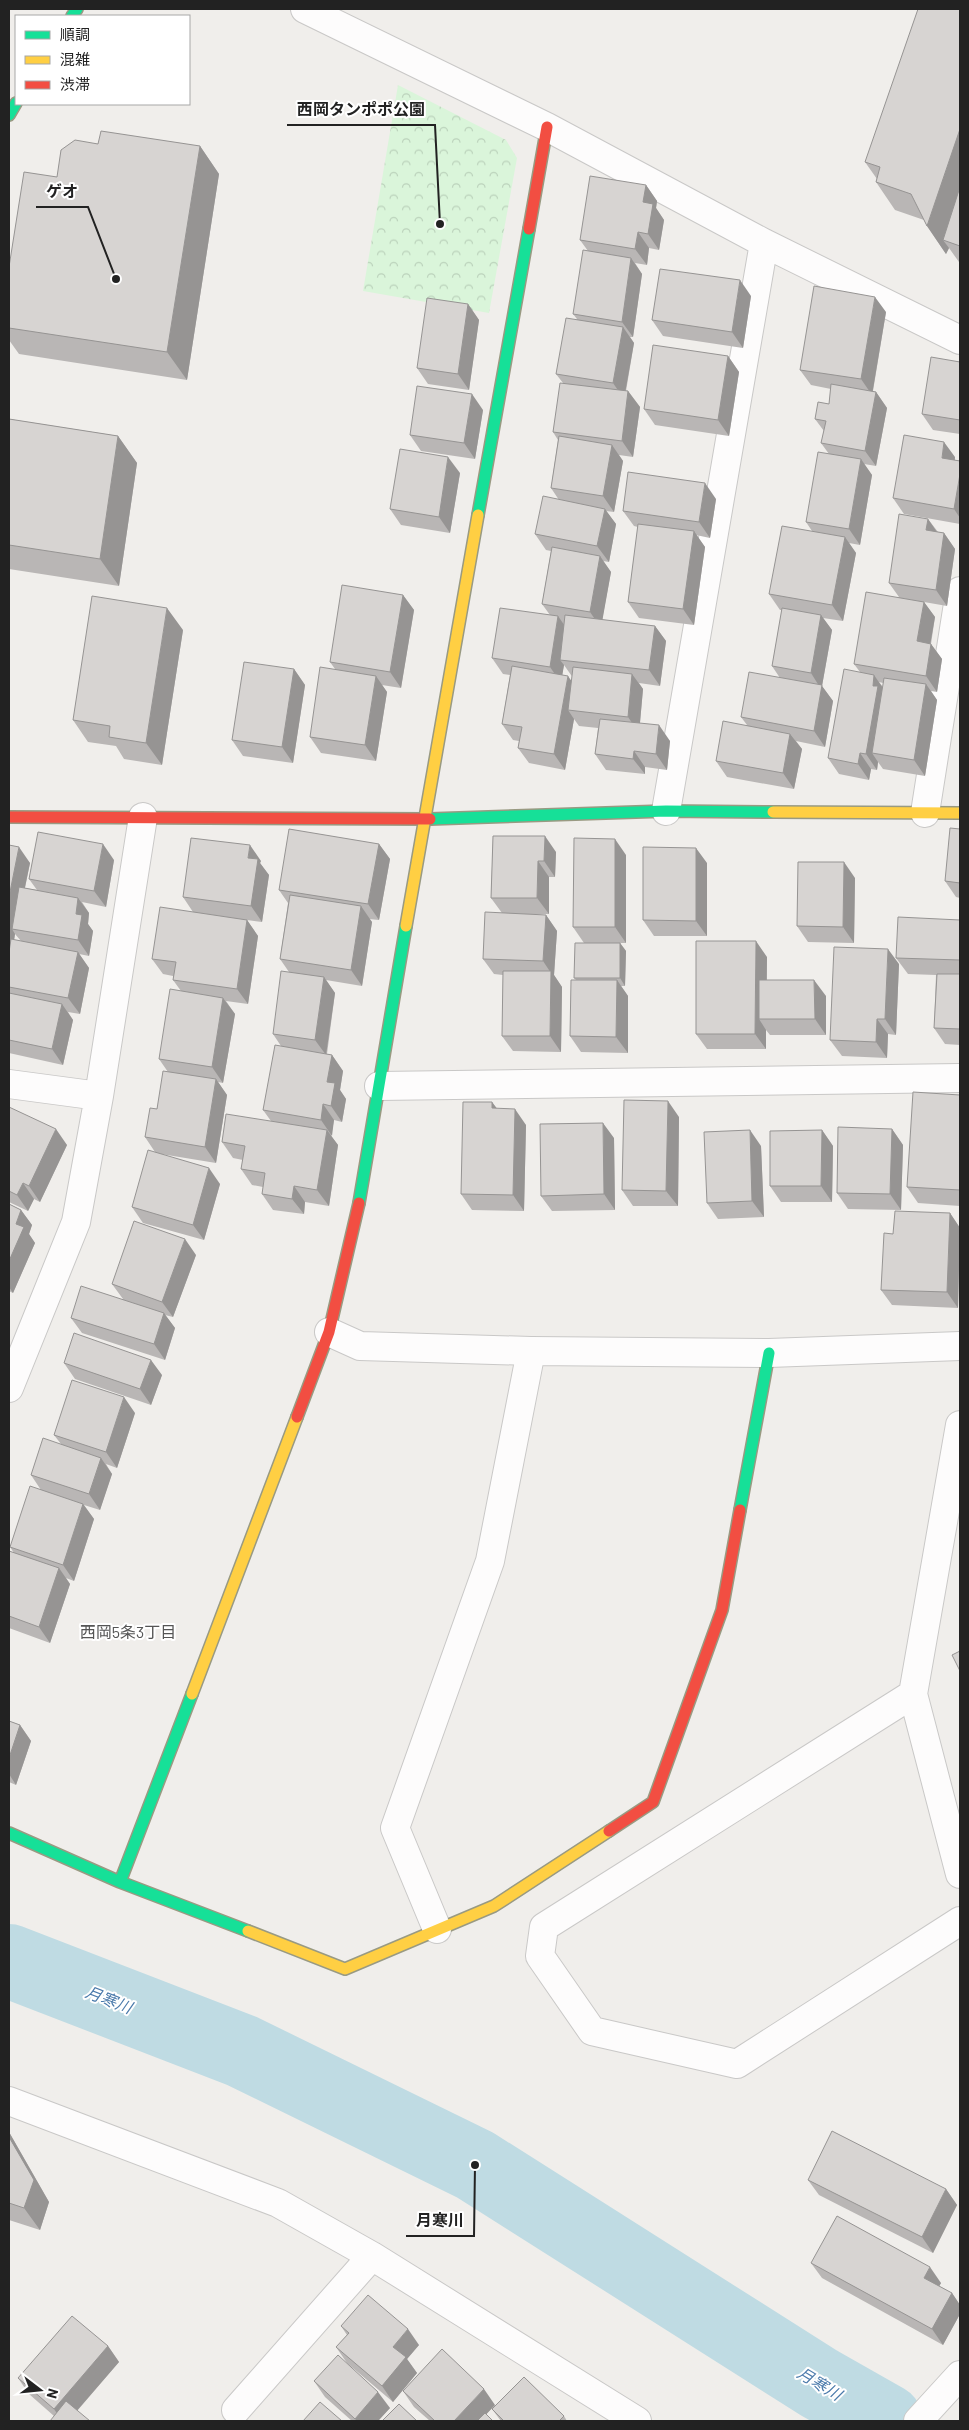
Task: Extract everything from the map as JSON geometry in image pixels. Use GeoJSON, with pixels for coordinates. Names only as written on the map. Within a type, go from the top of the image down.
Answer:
{"type":"FeatureCollection","features":[{"type":"Feature","properties":{"kind":"street"},"geometry":{"type":"LineString","coordinates":[[305,9],[547,127],[764,243],[960,340]]}},
{"type":"Feature","properties":{"kind":"street"},"geometry":{"type":"LineString","coordinates":[[120,1882],[329,1332],[361,1195],[424,819],[547,127]]}},
{"type":"Feature","properties":{"kind":"street"},"geometry":{"type":"LineString","coordinates":[[666,812],[764,243]]}},
{"type":"Feature","properties":{"kind":"street"},"geometry":{"type":"LineString","coordinates":[[925,813],[960,591]]}},
{"type":"Feature","properties":{"kind":"street"},"geometry":{"type":"LineString","coordinates":[[9,817],[424,819],[666,812],[960,813]]}},
{"type":"Feature","properties":{"kind":"street"},"geometry":{"type":"LineString","coordinates":[[9,1388],[76,1222],[99,1096],[143,817]]}},
{"type":"Feature","properties":{"kind":"street"},"geometry":{"type":"LineString","coordinates":[[379,1086],[960,1078]]}},
{"type":"Feature","properties":{"kind":"street"},"geometry":{"type":"LineString","coordinates":[[9,1084],[99,1096]]}},
{"type":"Feature","properties":{"kind":"street"},"geometry":{"type":"LineString","coordinates":[[329,1332],[360,1346],[531,1351],[769,1352],[960,1346]]}},
{"type":"Feature","properties":{"kind":"street"},"geometry":{"type":"LineString","coordinates":[[437,1929],[395,1828],[490,1561],[531,1351]]}},
{"type":"Feature","properties":{"kind":"street"},"geometry":{"type":"LineString","coordinates":[[9,1833],[120,1882],[345,1969],[494,1906],[653,1802],[722,1610],[769,1352]]}},
{"type":"Feature","properties":{"kind":"street"},"geometry":{"type":"LineString","coordinates":[[960,1425],[958,1456],[913,1694],[960,1874]]}},
{"type":"Feature","properties":{"kind":"street"},"geometry":{"type":"LineString","coordinates":[[913,1694],[544,1927],[540,1956],[592,2032],[737,2064],[960,1921]]}},
{"type":"Feature","properties":{"kind":"street"},"geometry":{"type":"LineString","coordinates":[[9,2101],[278,2203],[372,2256],[631,2420]]}},
{"type":"Feature","properties":{"kind":"street"},"geometry":{"type":"LineString","coordinates":[[237,2417],[372,2256]]}},
{"type":"Feature","properties":{"kind":"street"},"geometry":{"type":"LineString","coordinates":[[918,2421],[957,2379]]}},
{"type":"Feature","properties":{"kind":"green space"},"geometry":{"type":"Polygon","coordinates":[[[398,85],[506,140],[517,158],[489,313],[363,291],[398,85]]]}},
{"type":"Feature","properties":{"kind":"building"},"geometry":{"type":"Polygon","coordinates":[[[918,9],[960,9],[960,129],[927,226],[911,194],[876,182],[880,167],[865,162],[918,9]]]}},
{"type":"Feature","properties":{"kind":"building"},"geometry":{"type":"Polygon","coordinates":[[[101,131],[200,146],[167,352],[9,328],[9,267],[24,172],[57,177],[61,150],[75,140],[98,144],[101,131]]]}},
{"type":"Feature","properties":{"kind":"building"},"geometry":{"type":"Polygon","coordinates":[[[590,176],[646,185],[643,202],[653,204],[648,234],[638,232],[635,249],[580,240],[590,176]]]}},
{"type":"Feature","properties":{"kind":"building"},"geometry":{"type":"Polygon","coordinates":[[[960,187],[960,246],[943,240],[960,187]]]}},
{"type":"Feature","properties":{"kind":"building"},"geometry":{"type":"Polygon","coordinates":[[[583,250],[631,258],[622,322],[573,314],[583,250]]]}},
{"type":"Feature","properties":{"kind":"building"},"geometry":{"type":"Polygon","coordinates":[[[660,269],[740,280],[732,332],[652,320],[660,269]]]}},
{"type":"Feature","properties":{"kind":"building"},"geometry":{"type":"Polygon","coordinates":[[[814,286],[875,297],[861,379],[800,370],[814,286]]]}},
{"type":"Feature","properties":{"kind":"building"},"geometry":{"type":"Polygon","coordinates":[[[427,298],[468,304],[458,374],[417,368],[427,298]]]}},
{"type":"Feature","properties":{"kind":"building"},"geometry":{"type":"Polygon","coordinates":[[[566,318],[623,327],[613,383],[556,374],[566,318]]]}},
{"type":"Feature","properties":{"kind":"building"},"geometry":{"type":"Polygon","coordinates":[[[653,345],[728,356],[718,420],[644,409],[653,345]]]}},
{"type":"Feature","properties":{"kind":"building"},"geometry":{"type":"Polygon","coordinates":[[[931,357],[960,362],[960,420],[922,414],[931,357]]]}},
{"type":"Feature","properties":{"kind":"building"},"geometry":{"type":"Polygon","coordinates":[[[560,383],[628,391],[622,441],[553,432],[560,383]]]}},
{"type":"Feature","properties":{"kind":"building"},"geometry":{"type":"Polygon","coordinates":[[[831,384],[876,392],[865,451],[821,443],[826,421],[815,419],[818,402],[829,404],[831,384]]]}},
{"type":"Feature","properties":{"kind":"building"},"geometry":{"type":"Polygon","coordinates":[[[417,386],[472,394],[464,443],[410,435],[417,386]]]}},
{"type":"Feature","properties":{"kind":"building"},"geometry":{"type":"Polygon","coordinates":[[[9,419],[118,436],[100,559],[9,545],[9,419]]]}},
{"type":"Feature","properties":{"kind":"building"},"geometry":{"type":"Polygon","coordinates":[[[904,435],[944,442],[942,458],[960,461],[960,474],[954,509],[893,498],[904,435]]]}},
{"type":"Feature","properties":{"kind":"building"},"geometry":{"type":"Polygon","coordinates":[[[559,436],[612,445],[603,496],[551,488],[559,436]]]}},
{"type":"Feature","properties":{"kind":"building"},"geometry":{"type":"Polygon","coordinates":[[[400,449],[448,457],[439,517],[390,509],[400,449]]]}},
{"type":"Feature","properties":{"kind":"building"},"geometry":{"type":"Polygon","coordinates":[[[818,452],[861,459],[849,529],[806,522],[818,452]]]}},
{"type":"Feature","properties":{"kind":"building"},"geometry":{"type":"Polygon","coordinates":[[[628,472],[705,483],[699,522],[623,511],[628,472]]]}},
{"type":"Feature","properties":{"kind":"building"},"geometry":{"type":"Polygon","coordinates":[[[543,496],[605,509],[597,546],[535,534],[543,496]]]}},
{"type":"Feature","properties":{"kind":"building"},"geometry":{"type":"Polygon","coordinates":[[[899,514],[928,519],[926,530],[944,533],[936,590],[889,583],[899,514]]]}},
{"type":"Feature","properties":{"kind":"building"},"geometry":{"type":"Polygon","coordinates":[[[638,524],[694,531],[683,609],[628,602],[638,524]]]}},
{"type":"Feature","properties":{"kind":"building"},"geometry":{"type":"Polygon","coordinates":[[[782,526],[845,537],[832,605],[769,594],[782,526]]]}},
{"type":"Feature","properties":{"kind":"building"},"geometry":{"type":"Polygon","coordinates":[[[552,547],[600,556],[590,612],[542,604],[552,547]]]}},
{"type":"Feature","properties":{"kind":"building"},"geometry":{"type":"Polygon","coordinates":[[[342,585],[403,595],[390,672],[330,662],[342,585]]]}},
{"type":"Feature","properties":{"kind":"building"},"geometry":{"type":"Polygon","coordinates":[[[866,592],[924,602],[917,641],[931,644],[926,676],[854,664],[866,592]]]}},
{"type":"Feature","properties":{"kind":"building"},"geometry":{"type":"Polygon","coordinates":[[[92,596],[167,608],[146,743],[109,737],[110,726],[73,720],[92,596]]]}},
{"type":"Feature","properties":{"kind":"building"},"geometry":{"type":"Polygon","coordinates":[[[500,608],[558,616],[550,667],[492,658],[500,608]]]}},
{"type":"Feature","properties":{"kind":"building"},"geometry":{"type":"Polygon","coordinates":[[[782,608],[821,615],[811,673],[772,666],[782,608]]]}},
{"type":"Feature","properties":{"kind":"building"},"geometry":{"type":"Polygon","coordinates":[[[565,615],[655,626],[649,670],[560,660],[565,615]]]}},
{"type":"Feature","properties":{"kind":"building"},"geometry":{"type":"Polygon","coordinates":[[[244,662],[294,669],[282,747],[232,740],[244,662]]]}},
{"type":"Feature","properties":{"kind":"building"},"geometry":{"type":"Polygon","coordinates":[[[512,666],[568,676],[554,754],[518,748],[522,727],[502,724],[512,666]]]}},
{"type":"Feature","properties":{"kind":"building"},"geometry":{"type":"Polygon","coordinates":[[[320,667],[376,676],[365,745],[310,737],[320,667]]]}},
{"type":"Feature","properties":{"kind":"building"},"geometry":{"type":"Polygon","coordinates":[[[573,667],[632,674],[628,717],[568,710],[573,667]]]}},
{"type":"Feature","properties":{"kind":"building"},"geometry":{"type":"Polygon","coordinates":[[[844,669],[874,675],[873,686],[878,686],[866,754],[860,753],[858,764],[828,758],[844,669]]]}},
{"type":"Feature","properties":{"kind":"building"},"geometry":{"type":"Polygon","coordinates":[[[749,672],[822,685],[814,731],[741,717],[749,672]]]}},
{"type":"Feature","properties":{"kind":"building"},"geometry":{"type":"Polygon","coordinates":[[[884,678],[926,684],[914,760],[872,753],[884,678]]]}},
{"type":"Feature","properties":{"kind":"building"},"geometry":{"type":"Polygon","coordinates":[[[600,719],[659,725],[656,754],[634,751],[633,759],[595,754],[600,719]]]}},
{"type":"Feature","properties":{"kind":"building"},"geometry":{"type":"Polygon","coordinates":[[[723,721],[790,734],[783,773],[716,761],[723,721]]]}},
{"type":"Feature","properties":{"kind":"building"},"geometry":{"type":"Polygon","coordinates":[[[950,828],[960,829],[960,883],[945,881],[950,828]]]}},
{"type":"Feature","properties":{"kind":"building"},"geometry":{"type":"Polygon","coordinates":[[[289,829],[379,844],[368,904],[279,890],[289,829]]]}},
{"type":"Feature","properties":{"kind":"building"},"geometry":{"type":"Polygon","coordinates":[[[38,832],[103,844],[94,891],[29,879],[38,832]]]}},
{"type":"Feature","properties":{"kind":"building"},"geometry":{"type":"Polygon","coordinates":[[[493,836],[545,836],[544,861],[538,861],[537,898],[491,898],[493,836]]]}},
{"type":"Feature","properties":{"kind":"building"},"geometry":{"type":"Polygon","coordinates":[[[191,838],[250,845],[248,858],[258,859],[251,906],[183,897],[191,838]]]}},
{"type":"Feature","properties":{"kind":"building"},"geometry":{"type":"Polygon","coordinates":[[[574,838],[615,839],[615,927],[573,927],[574,838]]]}},
{"type":"Feature","properties":{"kind":"building"},"geometry":{"type":"Polygon","coordinates":[[[9,845],[19,847],[9,897],[9,845]]]}},
{"type":"Feature","properties":{"kind":"building"},"geometry":{"type":"Polygon","coordinates":[[[643,847],[696,848],[696,921],[643,920],[643,847]]]}},
{"type":"Feature","properties":{"kind":"building"},"geometry":{"type":"Polygon","coordinates":[[[798,862],[844,862],[843,927],[797,926],[798,862]]]}},
{"type":"Feature","properties":{"kind":"building"},"geometry":{"type":"Polygon","coordinates":[[[19,887],[78,898],[76,914],[82,915],[78,940],[12,929],[19,887]]]}},
{"type":"Feature","properties":{"kind":"building"},"geometry":{"type":"Polygon","coordinates":[[[290,895],[361,906],[351,970],[280,959],[290,895]]]}},
{"type":"Feature","properties":{"kind":"building"},"geometry":{"type":"Polygon","coordinates":[[[160,907],[247,920],[237,989],[173,980],[176,962],[152,959],[160,907]]]}},
{"type":"Feature","properties":{"kind":"building"},"geometry":{"type":"Polygon","coordinates":[[[485,912],[546,915],[543,961],[483,959],[485,912]]]}},
{"type":"Feature","properties":{"kind":"building"},"geometry":{"type":"Polygon","coordinates":[[[898,917],[960,920],[960,960],[896,958],[898,917]]]}},
{"type":"Feature","properties":{"kind":"building"},"geometry":{"type":"Polygon","coordinates":[[[11,939],[78,952],[68,998],[9,987],[11,939]]]}},
{"type":"Feature","properties":{"kind":"building"},"geometry":{"type":"Polygon","coordinates":[[[696,941],[756,941],[755,1034],[696,1034],[696,941]]]}},
{"type":"Feature","properties":{"kind":"building"},"geometry":{"type":"Polygon","coordinates":[[[575,943],[620,943],[620,978],[574,978],[575,943]]]}},
{"type":"Feature","properties":{"kind":"building"},"geometry":{"type":"Polygon","coordinates":[[[834,947],[888,949],[885,1019],[877,1019],[876,1042],[830,1040],[834,947]]]}},
{"type":"Feature","properties":{"kind":"building"},"geometry":{"type":"Polygon","coordinates":[[[281,971],[324,977],[315,1040],[273,1034],[281,971]]]}},
{"type":"Feature","properties":{"kind":"building"},"geometry":{"type":"Polygon","coordinates":[[[503,971],[551,971],[550,1036],[502,1036],[503,971]]]}},
{"type":"Feature","properties":{"kind":"building"},"geometry":{"type":"Polygon","coordinates":[[[937,974],[960,974],[960,1029],[934,1028],[937,974]]]}},
{"type":"Feature","properties":{"kind":"building"},"geometry":{"type":"Polygon","coordinates":[[[571,980],[617,980],[616,1037],[570,1036],[571,980]]]}},
{"type":"Feature","properties":{"kind":"building"},"geometry":{"type":"Polygon","coordinates":[[[759,980],[814,980],[815,1019],[759,1019],[759,980]]]}},
{"type":"Feature","properties":{"kind":"building"},"geometry":{"type":"Polygon","coordinates":[[[170,989],[223,998],[212,1067],[159,1059],[170,989]]]}},
{"type":"Feature","properties":{"kind":"building"},"geometry":{"type":"Polygon","coordinates":[[[9,993],[62,1004],[52,1049],[9,1040],[9,993]]]}},
{"type":"Feature","properties":{"kind":"building"},"geometry":{"type":"Polygon","coordinates":[[[275,1045],[332,1055],[327,1082],[335,1083],[331,1106],[323,1104],[321,1120],[263,1110],[275,1045]]]}},
{"type":"Feature","properties":{"kind":"building"},"geometry":{"type":"Polygon","coordinates":[[[163,1071],[216,1079],[205,1147],[145,1137],[150,1108],[157,1109],[163,1071]]]}},
{"type":"Feature","properties":{"kind":"building"},"geometry":{"type":"Polygon","coordinates":[[[913,1092],[960,1095],[960,1190],[907,1187],[913,1092]]]}},
{"type":"Feature","properties":{"kind":"building"},"geometry":{"type":"Polygon","coordinates":[[[624,1100],[668,1101],[666,1191],[622,1190],[624,1100]]]}},
{"type":"Feature","properties":{"kind":"building"},"geometry":{"type":"Polygon","coordinates":[[[463,1102],[492,1102],[492,1108],[515,1109],[513,1195],[461,1194],[463,1102]]]}},
{"type":"Feature","properties":{"kind":"building"},"geometry":{"type":"Polygon","coordinates":[[[9,1107],[56,1129],[29,1186],[23,1183],[17,1195],[9,1191],[9,1107]]]}},
{"type":"Feature","properties":{"kind":"building"},"geometry":{"type":"Polygon","coordinates":[[[226,1114],[327,1130],[317,1190],[294,1186],[292,1199],[262,1194],[265,1173],[241,1169],[245,1146],[222,1142],[226,1114]]]}},
{"type":"Feature","properties":{"kind":"building"},"geometry":{"type":"Polygon","coordinates":[[[603,1123],[604,1194],[541,1196],[540,1124],[603,1123]]]}},
{"type":"Feature","properties":{"kind":"building"},"geometry":{"type":"Polygon","coordinates":[[[838,1127],[892,1129],[890,1194],[837,1193],[838,1127]]]}},
{"type":"Feature","properties":{"kind":"building"},"geometry":{"type":"Polygon","coordinates":[[[750,1130],[752,1201],[707,1203],[704,1132],[750,1130]]]}},
{"type":"Feature","properties":{"kind":"building"},"geometry":{"type":"Polygon","coordinates":[[[822,1130],[821,1186],[770,1186],[770,1131],[822,1130]]]}},
{"type":"Feature","properties":{"kind":"building"},"geometry":{"type":"Polygon","coordinates":[[[148,1150],[209,1168],[193,1225],[132,1207],[148,1150]]]}},
{"type":"Feature","properties":{"kind":"building"},"geometry":{"type":"Polygon","coordinates":[[[9,1204],[21,1210],[16,1224],[24,1227],[9,1261],[9,1204]]]}},
{"type":"Feature","properties":{"kind":"building"},"geometry":{"type":"Polygon","coordinates":[[[895,1211],[950,1213],[947,1292],[881,1290],[884,1233],[893,1234],[895,1211]]]}},
{"type":"Feature","properties":{"kind":"building"},"geometry":{"type":"Polygon","coordinates":[[[134,1221],[185,1239],[162,1302],[112,1284],[134,1221]]]}},
{"type":"Feature","properties":{"kind":"building"},"geometry":{"type":"Polygon","coordinates":[[[81,1286],[164,1313],[154,1344],[71,1318],[81,1286]]]}},
{"type":"Feature","properties":{"kind":"building"},"geometry":{"type":"Polygon","coordinates":[[[74,1333],[151,1360],[140,1389],[64,1363],[74,1333]]]}},
{"type":"Feature","properties":{"kind":"building"},"geometry":{"type":"Polygon","coordinates":[[[72,1380],[124,1397],[106,1452],[54,1435],[72,1380]]]}},
{"type":"Feature","properties":{"kind":"building"},"geometry":{"type":"Polygon","coordinates":[[[43,1438],[101,1458],[89,1494],[31,1475],[43,1438]]]}},
{"type":"Feature","properties":{"kind":"building"},"geometry":{"type":"Polygon","coordinates":[[[30,1486],[83,1504],[63,1565],[10,1547],[30,1486]]]}},
{"type":"Feature","properties":{"kind":"building"},"geometry":{"type":"Polygon","coordinates":[[[9,1551],[59,1568],[39,1627],[9,1616],[9,1551]]]}},
{"type":"Feature","properties":{"kind":"building"},"geometry":{"type":"Polygon","coordinates":[[[960,1651],[960,1671],[952,1655],[960,1651]]]}},
{"type":"Feature","properties":{"kind":"building"},"geometry":{"type":"Polygon","coordinates":[[[9,1721],[20,1725],[9,1758],[9,1721]]]}},
{"type":"Feature","properties":{"kind":"building"},"geometry":{"type":"Polygon","coordinates":[[[832,2131],[946,2189],[922,2237],[808,2180],[832,2131]]]}},
{"type":"Feature","properties":{"kind":"building"},"geometry":{"type":"Polygon","coordinates":[[[9,2137],[34,2180],[24,2208],[9,2203],[9,2137]]]}},
{"type":"Feature","properties":{"kind":"building"},"geometry":{"type":"Polygon","coordinates":[[[837,2216],[930,2267],[924,2278],[952,2293],[932,2329],[811,2263],[837,2216]]]}},
{"type":"Feature","properties":{"kind":"building"},"geometry":{"type":"Polygon","coordinates":[[[368,2295],[408,2329],[393,2347],[406,2357],[382,2386],[336,2347],[349,2333],[341,2326],[368,2295]]]}},
{"type":"Feature","properties":{"kind":"building"},"geometry":{"type":"Polygon","coordinates":[[[72,2316],[108,2346],[54,2409],[18,2378],[72,2316]]]}},
{"type":"Feature","properties":{"kind":"building"},"geometry":{"type":"Polygon","coordinates":[[[442,2349],[484,2389],[454,2421],[435,2421],[403,2391],[442,2349]]]}},
{"type":"Feature","properties":{"kind":"building"},"geometry":{"type":"Polygon","coordinates":[[[338,2355],[378,2392],[355,2419],[314,2381],[338,2355]]]}},
{"type":"Feature","properties":{"kind":"building"},"geometry":{"type":"Polygon","coordinates":[[[524,2377],[564,2416],[559,2421],[504,2421],[492,2409],[524,2377]]]}},
{"type":"Feature","properties":{"kind":"building"},"geometry":{"type":"Polygon","coordinates":[[[66,2401],[90,2421],[50,2421],[66,2401]]]}},
{"type":"Feature","properties":{"kind":"building"},"geometry":{"type":"Polygon","coordinates":[[[320,2402],[342,2421],[303,2421],[320,2402]]]}},
{"type":"Feature","properties":{"kind":"building"},"geometry":{"type":"Polygon","coordinates":[[[399,2404],[417,2421],[382,2421],[399,2404]]]}},
{"type":"Feature","properties":{"kind":"building"},"geometry":{"type":"Polygon","coordinates":[[[485,2413],[493,2421],[477,2421],[485,2413]]]}},
{"type":"Feature","properties":{"kind":"waterway","name":"月寒川"},"geometry":{"type":"LineString","coordinates":[[9,1961],[242,2051],[475,2165],[819,2383],[886,2421]]}},
{"type":"Feature","properties":{"kind":"traffic: fast"},"geometry":{"type":"LineString","coordinates":[[73,15],[77,9]]}},
{"type":"Feature","properties":{"kind":"traffic: fast"},"geometry":{"type":"LineString","coordinates":[[9,115],[15,105]]}},
{"type":"Feature","properties":{"kind":"traffic: fast"},"geometry":{"type":"LineString","coordinates":[[478,515],[529,229]]}},
{"type":"Feature","properties":{"kind":"traffic: fast"},"geometry":{"type":"LineString","coordinates":[[430,819],[666,811],[773,812]]}},
{"type":"Feature","properties":{"kind":"traffic: fast"},"geometry":{"type":"LineString","coordinates":[[359,1203],[406,926]]}},
{"type":"Feature","properties":{"kind":"traffic: fast"},"geometry":{"type":"LineString","coordinates":[[740,1510],[769,1353]]}},
{"type":"Feature","properties":{"kind":"traffic: fast"},"geometry":{"type":"LineString","coordinates":[[120,1882],[192,1694]]}},
{"type":"Feature","properties":{"kind":"traffic: fast"},"geometry":{"type":"LineString","coordinates":[[9,1833],[120,1882],[248,1931]]}},
{"type":"Feature","properties":{"kind":"traffic: slow"},"geometry":{"type":"LineString","coordinates":[[406,926],[478,515]]}},
{"type":"Feature","properties":{"kind":"traffic: slow"},"geometry":{"type":"LineString","coordinates":[[773,812],[960,813]]}},
{"type":"Feature","properties":{"kind":"traffic: slow"},"geometry":{"type":"LineString","coordinates":[[192,1694],[297,1417]]}},
{"type":"Feature","properties":{"kind":"traffic: slow"},"geometry":{"type":"LineString","coordinates":[[248,1931],[345,1969],[494,1906],[609,1831]]}},
{"type":"Feature","properties":{"kind":"traffic: jam"},"geometry":{"type":"LineString","coordinates":[[529,229],[547,127]]}},
{"type":"Feature","properties":{"kind":"traffic: jam"},"geometry":{"type":"LineString","coordinates":[[9,817],[430,819]]}},
{"type":"Feature","properties":{"kind":"traffic: jam"},"geometry":{"type":"LineString","coordinates":[[297,1417],[329,1332],[359,1203]]}},
{"type":"Feature","properties":{"kind":"traffic: jam"},"geometry":{"type":"LineString","coordinates":[[609,1831],[653,1802],[722,1610],[740,1510]]}},
{"type":"Feature","properties":{"kind":"place","name":"西岡タンポポ公園"},"geometry":{"type":"Point","coordinates":[440,224]}},
{"type":"Feature","properties":{"kind":"place","name":"ゲオ"},"geometry":{"type":"Point","coordinates":[116,279]}},
{"type":"Feature","properties":{"kind":"place","name":"月寒川"},"geometry":{"type":"Point","coordinates":[475,2165]}},
{"type":"Feature","properties":{"kind":"district","name":"西岡5条3丁目"},"geometry":{"type":"Point","coordinates":[128,1631]}}]}
